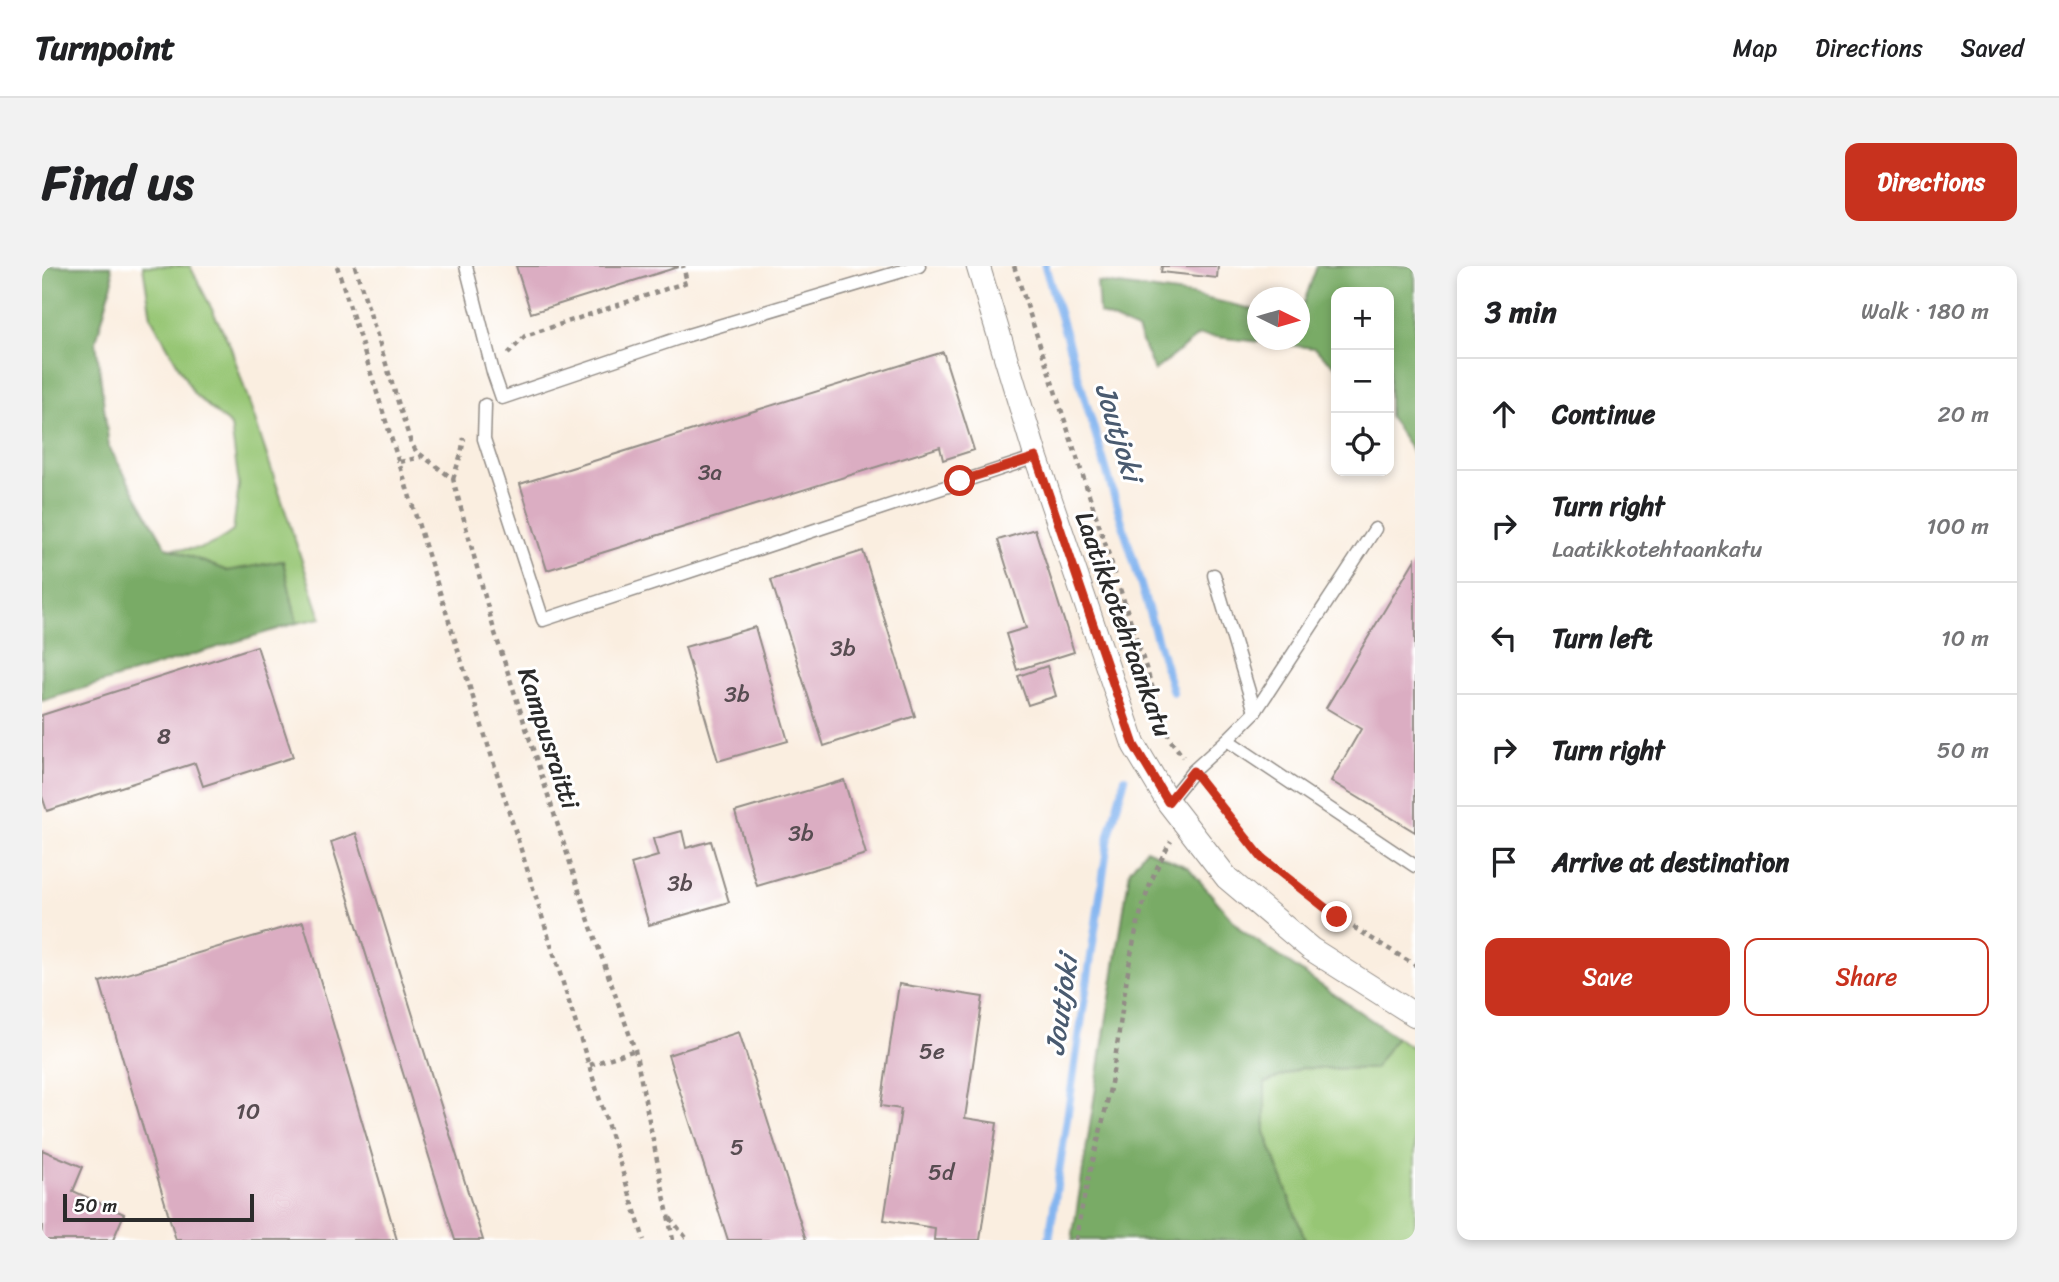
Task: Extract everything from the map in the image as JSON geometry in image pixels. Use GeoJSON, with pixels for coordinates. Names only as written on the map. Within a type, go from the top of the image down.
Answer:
{"type":"FeatureCollection","features":[{"type":"Feature","properties":{"kind":"street","name":"Laatikkotehtaankatu"},"geometry":{"type":"LineString","coordinates":[[978,266],[1036,457],[1134,745],[1168,802],[1227,878],[1300,940],[1415,1014]]}},
{"type":"Feature","properties":{"kind":"lane"},"geometry":{"type":"LineString","coordinates":[[466,266],[502,398],[685,336],[911,267]]}},
{"type":"Feature","properties":{"kind":"lane"},"geometry":{"type":"LineString","coordinates":[[485,405],[484,439],[543,620],[1036,457]]}},
{"type":"Feature","properties":{"kind":"lane"},"geometry":{"type":"LineString","coordinates":[[1168,802],[1193,771],[1255,712],[1375,529]]}},
{"type":"Feature","properties":{"kind":"lane"},"geometry":{"type":"LineString","coordinates":[[1214,575],[1255,712]]}},
{"type":"Feature","properties":{"kind":"lane"},"geometry":{"type":"LineString","coordinates":[[1227,740],[1415,866]]}},
{"type":"Feature","properties":{"kind":"path"},"geometry":{"type":"LineString","coordinates":[[337,266],[644,1240]]}},
{"type":"Feature","properties":{"kind":"path"},"geometry":{"type":"LineString","coordinates":[[355,266],[411,443],[422,456],[453,479],[465,433]]}},
{"type":"Feature","properties":{"kind":"path"},"geometry":{"type":"LineString","coordinates":[[493,372],[525,336],[687,282],[683,266]]}},
{"type":"Feature","properties":{"kind":"path"},"geometry":{"type":"LineString","coordinates":[[1014,266],[1168,738],[1262,858],[1337,917],[1415,965]]}},
{"type":"Feature","properties":{"kind":"path"},"geometry":{"type":"LineString","coordinates":[[400,462],[422,456]]}},
{"type":"Feature","properties":{"kind":"path","name":"Kampusraitti"},"geometry":{"type":"LineString","coordinates":[[453,479],[494,630],[590,927],[635,1050],[673,1240]]}},
{"type":"Feature","properties":{"kind":"path"},"geometry":{"type":"LineString","coordinates":[[1076,1240],[1111,1084],[1132,943],[1157,864],[1183,821]]}},
{"type":"Feature","properties":{"kind":"path"},"geometry":{"type":"LineString","coordinates":[[589,1065],[635,1050]]}},
{"type":"Feature","properties":{"kind":"path"},"geometry":{"type":"LineString","coordinates":[[669,1217],[688,1240]]}},
{"type":"Feature","properties":{"kind":"green space"},"geometry":{"type":"Polygon","coordinates":[[[42,266],[111,266],[113,280],[96,341],[109,447],[166,547],[227,571],[283,561],[297,623],[42,701],[42,266]]]}},
{"type":"Feature","properties":{"kind":"green space"},"geometry":{"type":"Polygon","coordinates":[[[143,266],[190,266],[230,345],[321,618],[297,623],[283,561],[227,571],[166,547],[202,548],[233,531],[239,485],[231,426],[194,394],[151,317],[143,266]]]}},
{"type":"Feature","properties":{"kind":"green space"},"geometry":{"type":"Polygon","coordinates":[[[1317,266],[1415,266],[1415,456],[1394,424],[1394,287],[1331,287],[1331,363],[1310,348],[1309,287],[1317,266]]]}},
{"type":"Feature","properties":{"kind":"green space"},"geometry":{"type":"Polygon","coordinates":[[[1097,282],[1191,295],[1247,308],[1247,340],[1199,335],[1154,371],[1137,330],[1099,313],[1097,282]]]}},
{"type":"Feature","properties":{"kind":"green space"},"geometry":{"type":"Polygon","coordinates":[[[1146,849],[1189,868],[1241,930],[1396,1037],[1374,1069],[1301,1068],[1265,1083],[1265,1132],[1305,1240],[1072,1240],[1130,870],[1146,849]]]}},
{"type":"Feature","properties":{"kind":"green space"},"geometry":{"type":"Polygon","coordinates":[[[1396,1037],[1415,1049],[1415,1240],[1305,1240],[1265,1132],[1265,1083],[1301,1068],[1374,1069],[1396,1037]]]}},
{"type":"Feature","properties":{"kind":"building"},"geometry":{"type":"Polygon","coordinates":[[[516,266],[678,266],[678,267],[531,313],[516,266]]]}},
{"type":"Feature","properties":{"kind":"building"},"geometry":{"type":"Polygon","coordinates":[[[1162,266],[1218,266],[1217,278],[1161,272],[1162,266]]]}},
{"type":"Feature","properties":{"kind":"building"},"geometry":{"type":"Polygon","coordinates":[[[943,352],[974,450],[943,460],[940,447],[547,570],[520,484],[943,352]]]}},
{"type":"Feature","properties":{"kind":"building"},"geometry":{"type":"Polygon","coordinates":[[[1035,529],[1074,652],[1017,670],[1006,634],[1026,628],[998,540],[1035,529]]]}},
{"type":"Feature","properties":{"kind":"building"},"geometry":{"type":"Polygon","coordinates":[[[863,551],[915,716],[824,746],[771,580],[863,551]]]}},
{"type":"Feature","properties":{"kind":"building"},"geometry":{"type":"Polygon","coordinates":[[[1415,559],[1415,832],[1331,781],[1361,729],[1326,708],[1415,559]]]}},
{"type":"Feature","properties":{"kind":"building"},"geometry":{"type":"Polygon","coordinates":[[[755,627],[788,741],[718,761],[685,647],[755,627]]]}},
{"type":"Feature","properties":{"kind":"building"},"geometry":{"type":"Polygon","coordinates":[[[257,646],[293,757],[203,786],[195,763],[47,811],[42,796],[42,715],[257,646]]]}},
{"type":"Feature","properties":{"kind":"building"},"geometry":{"type":"Polygon","coordinates":[[[1047,666],[1056,696],[1028,705],[1018,676],[1047,666]]]}},
{"type":"Feature","properties":{"kind":"building"},"geometry":{"type":"Polygon","coordinates":[[[844,780],[866,854],[757,886],[735,812],[844,780]]]}},
{"type":"Feature","properties":{"kind":"building"},"geometry":{"type":"Polygon","coordinates":[[[682,831],[686,848],[711,841],[729,902],[649,925],[631,864],[658,856],[653,839],[682,831]]]}},
{"type":"Feature","properties":{"kind":"building"},"geometry":{"type":"Polygon","coordinates":[[[356,833],[483,1240],[455,1240],[331,842],[356,833]]]}},
{"type":"Feature","properties":{"kind":"building"},"geometry":{"type":"Polygon","coordinates":[[[303,922],[397,1240],[176,1240],[100,982],[303,922]]]}},
{"type":"Feature","properties":{"kind":"building"},"geometry":{"type":"Polygon","coordinates":[[[899,984],[983,997],[965,1118],[997,1123],[980,1240],[934,1240],[935,1228],[884,1220],[901,1109],[881,1106],[899,984]]]}},
{"type":"Feature","properties":{"kind":"building"},"geometry":{"type":"Polygon","coordinates":[[[739,1032],[806,1240],[728,1240],[668,1055],[739,1032]]]}},
{"type":"Feature","properties":{"kind":"building"},"geometry":{"type":"Polygon","coordinates":[[[42,1150],[83,1167],[73,1191],[124,1214],[113,1240],[42,1240],[42,1150]]]}},
{"type":"Feature","properties":{"kind":"waterway","name":"Joutjoki"},"geometry":{"type":"LineString","coordinates":[[1045,266],[1173,692]]}},
{"type":"Feature","properties":{"kind":"waterway","name":"Joutjoki"},"geometry":{"type":"LineString","coordinates":[[1049,1240],[1109,835],[1125,778]]}},
{"type":"Feature","properties":{"kind":"route"},"geometry":{"type":"LineString","coordinates":[[960,481],[1036,457],[1134,745],[1168,802],[1193,771],[1262,858],[1337,917]]}}]}
